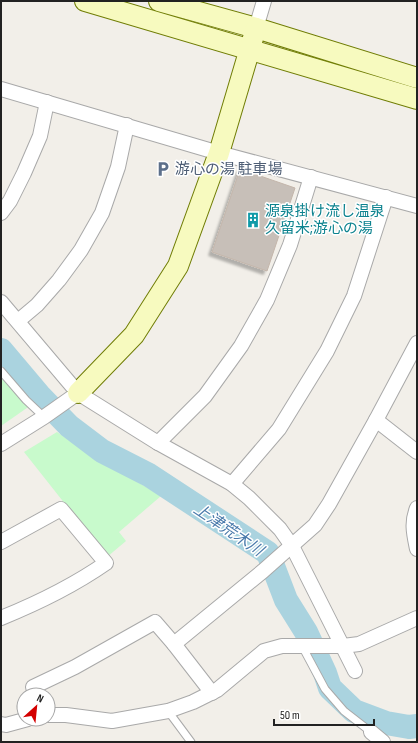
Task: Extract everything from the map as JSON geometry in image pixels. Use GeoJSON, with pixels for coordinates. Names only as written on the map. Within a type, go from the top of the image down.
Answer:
{"type":"FeatureCollection","features":[{"type":"Feature","properties":{"kind":"street"},"geometry":{"type":"LineString","coordinates":[[85,1],[417,99]]}},
{"type":"Feature","properties":{"kind":"street"},"geometry":{"type":"LineString","coordinates":[[159,1],[256,28],[417,78]]}},
{"type":"Feature","properties":{"kind":"street"},"geometry":{"type":"LineString","coordinates":[[1,444],[44,418],[78,393],[134,335],[178,266],[219,153],[264,1]]}},
{"type":"Feature","properties":{"kind":"street"},"geometry":{"type":"LineString","coordinates":[[1,89],[219,153],[386,196],[417,206]]}},
{"type":"Feature","properties":{"kind":"street"},"geometry":{"type":"LineString","coordinates":[[1,213],[10,201],[40,136],[47,102]]}},
{"type":"Feature","properties":{"kind":"street"},"geometry":{"type":"LineString","coordinates":[[18,321],[37,305],[59,280],[81,250],[102,213],[118,167],[127,125]]}},
{"type":"Feature","properties":{"kind":"street"},"geometry":{"type":"LineString","coordinates":[[158,443],[205,396],[241,346],[267,300],[290,245],[311,177]]}},
{"type":"Feature","properties":{"kind":"street"},"geometry":{"type":"LineString","coordinates":[[232,484],[279,429],[327,350],[354,296],[386,196]]}},
{"type":"Feature","properties":{"kind":"street"},"geometry":{"type":"LineString","coordinates":[[1,302],[78,393],[158,443],[232,484],[249,498],[280,530],[288,549],[355,671]]}},
{"type":"Feature","properties":{"kind":"street"},"geometry":{"type":"LineString","coordinates":[[174,644],[263,571],[315,525],[329,504],[376,420],[417,342]]}},
{"type":"Feature","properties":{"kind":"street"},"geometry":{"type":"LineString","coordinates":[[376,420],[417,452]]}},
{"type":"Feature","properties":{"kind":"street"},"geometry":{"type":"LineString","coordinates":[[417,508],[414,517],[413,529],[417,549]]}},
{"type":"Feature","properties":{"kind":"street"},"geometry":{"type":"LineString","coordinates":[[1,542],[61,509],[106,563],[82,580],[29,607],[1,618]]}},
{"type":"Feature","properties":{"kind":"street"},"geometry":{"type":"LineString","coordinates":[[56,715],[112,721],[168,711],[193,702],[217,690],[264,651],[282,646],[340,646],[359,644],[417,618]]}},
{"type":"Feature","properties":{"kind":"street"},"geometry":{"type":"LineString","coordinates":[[33,687],[75,667],[155,622],[212,692]]}},
{"type":"Feature","properties":{"kind":"street"},"geometry":{"type":"LineString","coordinates":[[1,724],[6,725],[16,722]]}},
{"type":"Feature","properties":{"kind":"street"},"geometry":{"type":"LineString","coordinates":[[371,732],[383,742]]}},
{"type":"Feature","properties":{"kind":"lane"},"geometry":{"type":"LineString","coordinates":[[1,371],[44,418]]}},
{"type":"Feature","properties":{"kind":"lane"},"geometry":{"type":"LineString","coordinates":[[304,646],[325,689],[344,711],[371,732]]}},
{"type":"Feature","properties":{"kind":"lane"},"geometry":{"type":"LineString","coordinates":[[168,711],[192,742]]}},
{"type":"Feature","properties":{"kind":"green space"},"geometry":{"type":"Polygon","coordinates":[[[1,364],[34,403],[1,426],[1,364]]]}},
{"type":"Feature","properties":{"kind":"green space"},"geometry":{"type":"Polygon","coordinates":[[[57,432],[77,446],[161,496],[119,532],[126,541],[107,557],[24,452],[57,432]]]}},
{"type":"Feature","properties":{"kind":"building","name":"源泉掛け流し温泉 久留米;游心の湯"},"geometry":{"type":"Polygon","coordinates":[[[240,169],[295,188],[267,271],[212,252],[240,169]]]}},
{"type":"Feature","properties":{"kind":"waterway","name":"上津荒木川"},"geometry":{"type":"LineString","coordinates":[[1,350],[39,395],[69,426],[102,451],[149,475],[268,553],[286,600],[306,632],[325,673],[330,688],[354,711],[386,723],[409,727],[417,726]]}},
{"type":"Feature","properties":{"kind":"place","name":"游心の湯 駐車場"},"geometry":{"type":"Point","coordinates":[163,169]}},
{"type":"Feature","properties":{"kind":"place","name":"源泉掛け流し温泉 久留米;游心の湯"},"geometry":{"type":"Point","coordinates":[253,220]}}]}
